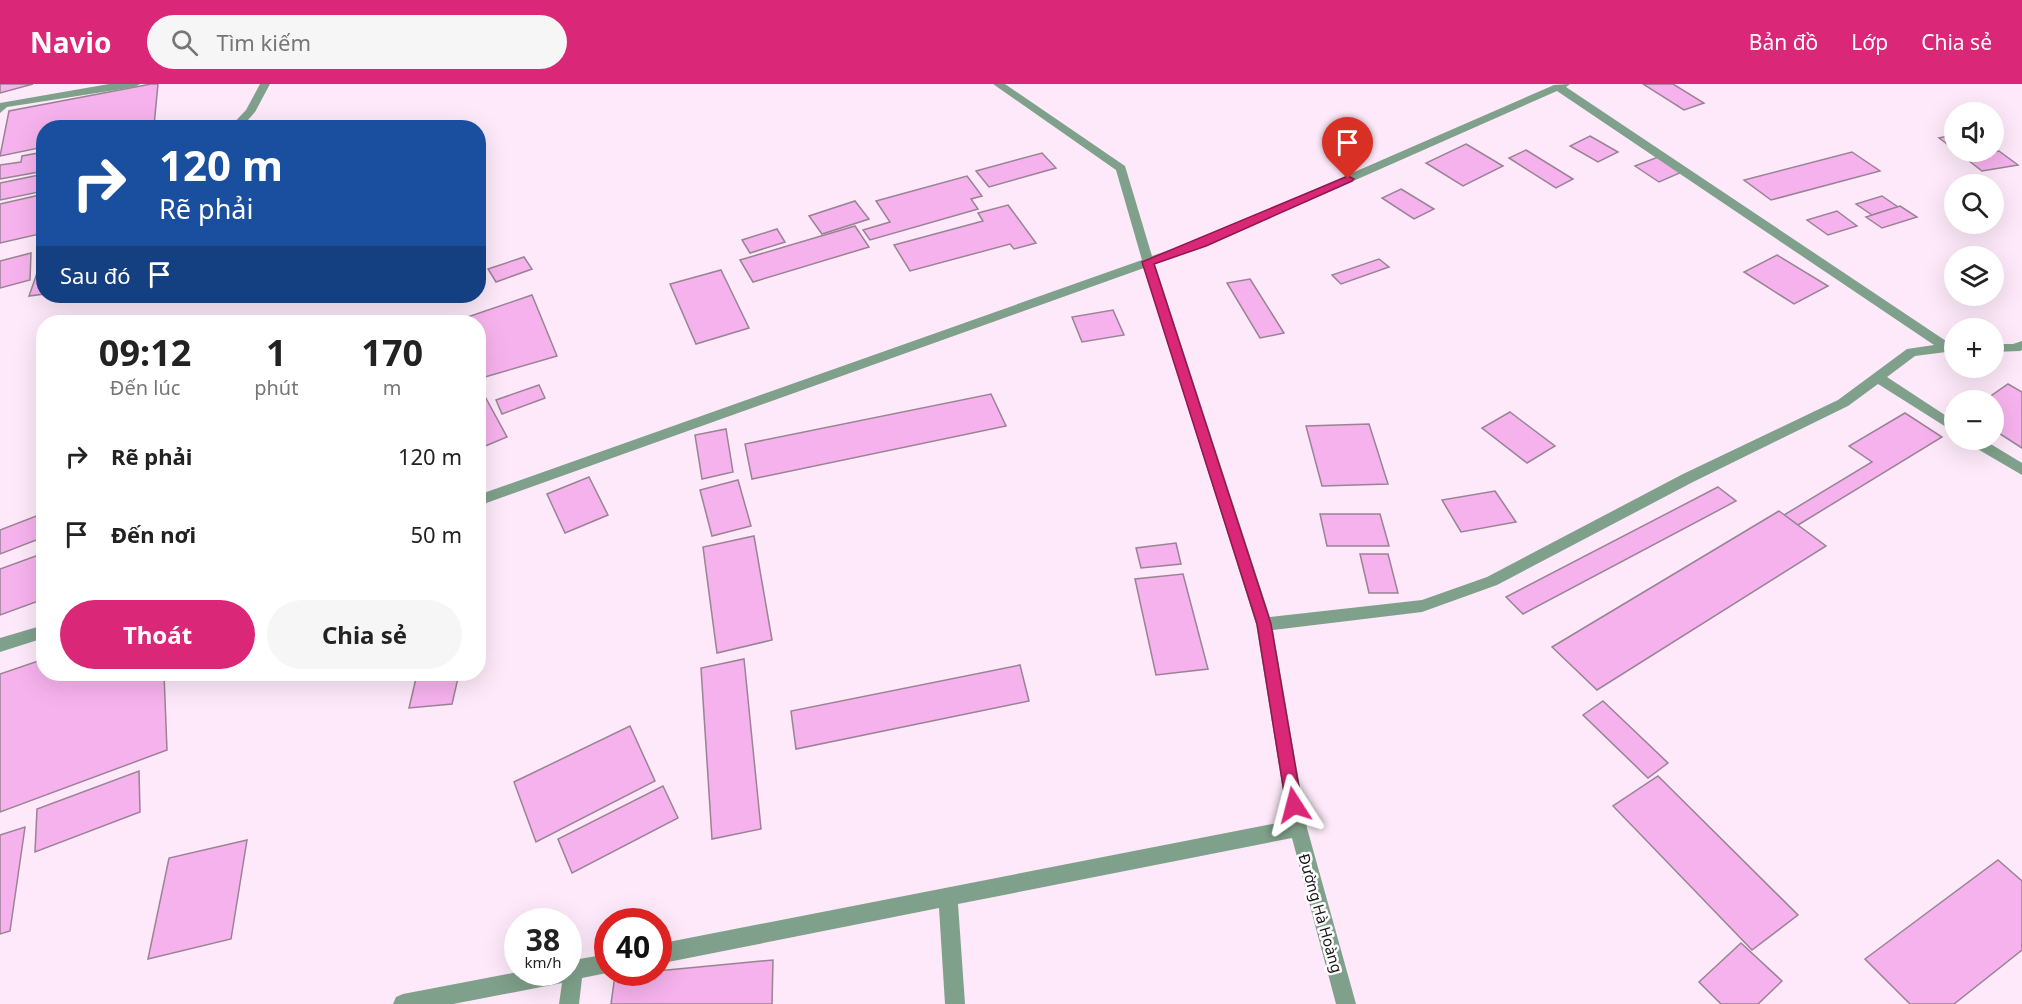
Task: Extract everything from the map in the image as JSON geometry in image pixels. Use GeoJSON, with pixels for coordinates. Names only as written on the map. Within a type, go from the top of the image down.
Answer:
{"type":"FeatureCollection","features":[{"type":"Feature","properties":{"kind":"street"},"geometry":{"type":"LineString","coordinates":[[0,110],[3,105],[115,85],[135,84]]}},
{"type":"Feature","properties":{"kind":"street"},"geometry":{"type":"LineString","coordinates":[[242,120],[250,112],[265,84]]}},
{"type":"Feature","properties":{"kind":"street","name":"Đường Hà Hoàng"},"geometry":{"type":"LineString","coordinates":[[998,84],[1121,168],[1148,262],[1264,624],[1298,828],[1346,1004]]}},
{"type":"Feature","properties":{"kind":"street"},"geometry":{"type":"LineString","coordinates":[[486,498],[1202,243],[1561,85],[1944,343]]}},
{"type":"Feature","properties":{"kind":"street"},"geometry":{"type":"LineString","coordinates":[[2004,348],[2015,348],[2022,345]]}},
{"type":"Feature","properties":{"kind":"street"},"geometry":{"type":"LineString","coordinates":[[1264,624],[1422,606],[1492,581],[1688,478],[1843,403],[1912,352],[1944,348]]}},
{"type":"Feature","properties":{"kind":"street"},"geometry":{"type":"LineString","coordinates":[[1877,377],[1944,421]]}},
{"type":"Feature","properties":{"kind":"street"},"geometry":{"type":"LineString","coordinates":[[1990,450],[2022,470]]}},
{"type":"Feature","properties":{"kind":"street"},"geometry":{"type":"LineString","coordinates":[[0,645],[36,634]]}},
{"type":"Feature","properties":{"kind":"street"},"geometry":{"type":"LineString","coordinates":[[672,951],[1298,828]]}},
{"type":"Feature","properties":{"kind":"street"},"geometry":{"type":"LineString","coordinates":[[948,896],[955,1004]]}},
{"type":"Feature","properties":{"kind":"street"},"geometry":{"type":"LineString","coordinates":[[403,1004],[504,984]]}},
{"type":"Feature","properties":{"kind":"street"},"geometry":{"type":"LineString","coordinates":[[569,986],[569,1004]]}},
{"type":"Feature","properties":{"kind":"building"},"geometry":{"type":"Polygon","coordinates":[[[0,84],[33,84],[0,93],[0,84]]]}},
{"type":"Feature","properties":{"kind":"building"},"geometry":{"type":"Polygon","coordinates":[[[158,84],[155,120],[36,120],[36,149],[0,156],[9,111],[158,84]]]}},
{"type":"Feature","properties":{"kind":"building"},"geometry":{"type":"Polygon","coordinates":[[[1643,84],[1673,84],[1704,103],[1684,110],[1643,84]]]}},
{"type":"Feature","properties":{"kind":"building"},"geometry":{"type":"Polygon","coordinates":[[[1590,136],[1618,152],[1598,162],[1570,146],[1590,136]]]}},
{"type":"Feature","properties":{"kind":"building"},"geometry":{"type":"Polygon","coordinates":[[[1466,144],[1503,166],[1463,186],[1426,163],[1466,144]]]}},
{"type":"Feature","properties":{"kind":"building"},"geometry":{"type":"Polygon","coordinates":[[[1526,150],[1573,179],[1556,188],[1509,158],[1526,150]]]}},
{"type":"Feature","properties":{"kind":"building"},"geometry":{"type":"Polygon","coordinates":[[[1852,152],[1880,171],[1771,200],[1744,180],[1852,152]]]}},
{"type":"Feature","properties":{"kind":"building"},"geometry":{"type":"Polygon","coordinates":[[[36,153],[36,172],[0,179],[0,165],[21,162],[22,156],[36,153]]]}},
{"type":"Feature","properties":{"kind":"building"},"geometry":{"type":"Polygon","coordinates":[[[1042,153],[1056,168],[989,187],[976,171],[1042,153]]]}},
{"type":"Feature","properties":{"kind":"building"},"geometry":{"type":"Polygon","coordinates":[[[2004,155],[2018,165],[1982,171],[1970,162],[2004,162],[2004,155]]]}},
{"type":"Feature","properties":{"kind":"building"},"geometry":{"type":"Polygon","coordinates":[[[1658,157],[1682,172],[1659,182],[1635,166],[1658,157]]]}},
{"type":"Feature","properties":{"kind":"building"},"geometry":{"type":"Polygon","coordinates":[[[36,176],[36,193],[0,200],[0,183],[36,176]]]}},
{"type":"Feature","properties":{"kind":"building"},"geometry":{"type":"Polygon","coordinates":[[[967,176],[982,196],[971,199],[978,209],[870,240],[863,230],[890,222],[876,201],[967,176]]]}},
{"type":"Feature","properties":{"kind":"building"},"geometry":{"type":"Polygon","coordinates":[[[1401,189],[1434,209],[1414,219],[1382,198],[1401,189]]]}},
{"type":"Feature","properties":{"kind":"building"},"geometry":{"type":"Polygon","coordinates":[[[36,196],[36,235],[0,243],[0,204],[36,196]]]}},
{"type":"Feature","properties":{"kind":"building"},"geometry":{"type":"Polygon","coordinates":[[[1882,196],[1898,207],[1872,215],[1856,204],[1882,196]]]}},
{"type":"Feature","properties":{"kind":"building"},"geometry":{"type":"Polygon","coordinates":[[[855,201],[869,219],[822,234],[809,216],[855,201]]]}},
{"type":"Feature","properties":{"kind":"building"},"geometry":{"type":"Polygon","coordinates":[[[1008,205],[1036,243],[1014,249],[1010,244],[910,271],[894,245],[983,221],[978,213],[1008,205]]]}},
{"type":"Feature","properties":{"kind":"building"},"geometry":{"type":"Polygon","coordinates":[[[1900,206],[1917,217],[1882,228],[1866,217],[1900,206]]]}},
{"type":"Feature","properties":{"kind":"building"},"geometry":{"type":"Polygon","coordinates":[[[1837,211],[1857,226],[1828,235],[1807,220],[1837,211]]]}},
{"type":"Feature","properties":{"kind":"building"},"geometry":{"type":"Polygon","coordinates":[[[855,226],[869,247],[753,282],[740,260],[855,226]]]}},
{"type":"Feature","properties":{"kind":"building"},"geometry":{"type":"Polygon","coordinates":[[[777,229],[785,242],[750,253],[742,240],[777,229]]]}},
{"type":"Feature","properties":{"kind":"building"},"geometry":{"type":"Polygon","coordinates":[[[31,253],[30,280],[0,288],[0,261],[31,253]]]}},
{"type":"Feature","properties":{"kind":"building"},"geometry":{"type":"Polygon","coordinates":[[[1777,255],[1828,286],[1794,304],[1744,272],[1777,255]]]}},
{"type":"Feature","properties":{"kind":"building"},"geometry":{"type":"Polygon","coordinates":[[[524,257],[532,269],[496,282],[488,269],[524,257]]]}},
{"type":"Feature","properties":{"kind":"building"},"geometry":{"type":"Polygon","coordinates":[[[1379,259],[1389,267],[1341,284],[1332,275],[1379,259]]]}},
{"type":"Feature","properties":{"kind":"building"},"geometry":{"type":"Polygon","coordinates":[[[721,270],[749,328],[696,344],[670,284],[721,270]]]}},
{"type":"Feature","properties":{"kind":"building"},"geometry":{"type":"Polygon","coordinates":[[[36,276],[36,295],[29,296],[36,276]]]}},
{"type":"Feature","properties":{"kind":"building"},"geometry":{"type":"Polygon","coordinates":[[[1250,279],[1284,333],[1260,338],[1227,283],[1250,279]]]}},
{"type":"Feature","properties":{"kind":"building"},"geometry":{"type":"Polygon","coordinates":[[[532,295],[557,356],[486,377],[486,315],[473,315],[532,295]]]}},
{"type":"Feature","properties":{"kind":"building"},"geometry":{"type":"Polygon","coordinates":[[[1113,310],[1124,335],[1082,342],[1072,317],[1113,310]]]}},
{"type":"Feature","properties":{"kind":"building"},"geometry":{"type":"Polygon","coordinates":[[[2008,384],[2022,392],[2022,448],[2004,436],[2004,390],[1999,390],[2008,384]]]}},
{"type":"Feature","properties":{"kind":"building"},"geometry":{"type":"Polygon","coordinates":[[[539,385],[545,398],[502,414],[496,400],[539,385]]]}},
{"type":"Feature","properties":{"kind":"building"},"geometry":{"type":"Polygon","coordinates":[[[991,394],[1006,426],[752,479],[745,444],[991,394]]]}},
{"type":"Feature","properties":{"kind":"building"},"geometry":{"type":"Polygon","coordinates":[[[486,398],[507,437],[486,446],[486,398]]]}},
{"type":"Feature","properties":{"kind":"building"},"geometry":{"type":"Polygon","coordinates":[[[1510,412],[1555,446],[1527,463],[1482,428],[1510,412]]]}},
{"type":"Feature","properties":{"kind":"building"},"geometry":{"type":"Polygon","coordinates":[[[1905,413],[1942,437],[1798,525],[1784,515],[1872,462],[1849,446],[1905,413]]]}},
{"type":"Feature","properties":{"kind":"building"},"geometry":{"type":"Polygon","coordinates":[[[1369,424],[1388,484],[1322,486],[1306,426],[1369,424]]]}},
{"type":"Feature","properties":{"kind":"building"},"geometry":{"type":"Polygon","coordinates":[[[726,429],[733,472],[702,479],[695,435],[726,429]]]}},
{"type":"Feature","properties":{"kind":"building"},"geometry":{"type":"Polygon","coordinates":[[[589,477],[608,515],[565,533],[547,494],[589,477]]]}},
{"type":"Feature","properties":{"kind":"building"},"geometry":{"type":"Polygon","coordinates":[[[738,480],[751,526],[712,536],[700,490],[738,480]]]}},
{"type":"Feature","properties":{"kind":"building"},"geometry":{"type":"Polygon","coordinates":[[[1718,487],[1736,501],[1523,614],[1506,597],[1718,487]]]}},
{"type":"Feature","properties":{"kind":"building"},"geometry":{"type":"Polygon","coordinates":[[[1495,491],[1516,522],[1461,532],[1442,500],[1495,491]]]}},
{"type":"Feature","properties":{"kind":"building"},"geometry":{"type":"Polygon","coordinates":[[[1779,511],[1826,546],[1597,690],[1552,647],[1779,511]]]}},
{"type":"Feature","properties":{"kind":"building"},"geometry":{"type":"Polygon","coordinates":[[[1320,514],[1380,514],[1389,546],[1327,546],[1320,514]]]}},
{"type":"Feature","properties":{"kind":"building"},"geometry":{"type":"Polygon","coordinates":[[[36,516],[36,540],[0,554],[0,530],[36,516]]]}},
{"type":"Feature","properties":{"kind":"building"},"geometry":{"type":"Polygon","coordinates":[[[754,536],[772,640],[717,653],[703,547],[754,536]]]}},
{"type":"Feature","properties":{"kind":"building"},"geometry":{"type":"Polygon","coordinates":[[[1176,543],[1181,564],[1141,568],[1136,548],[1176,543]]]}},
{"type":"Feature","properties":{"kind":"building"},"geometry":{"type":"Polygon","coordinates":[[[1360,554],[1388,554],[1398,593],[1369,593],[1360,554]]]}},
{"type":"Feature","properties":{"kind":"building"},"geometry":{"type":"Polygon","coordinates":[[[36,556],[36,602],[0,615],[0,569],[36,556]]]}},
{"type":"Feature","properties":{"kind":"building"},"geometry":{"type":"Polygon","coordinates":[[[1183,574],[1208,669],[1156,675],[1135,579],[1183,574]]]}},
{"type":"Feature","properties":{"kind":"building"},"geometry":{"type":"Polygon","coordinates":[[[744,659],[761,829],[712,839],[701,668],[744,659]]]}},
{"type":"Feature","properties":{"kind":"building"},"geometry":{"type":"Polygon","coordinates":[[[36,662],[36,681],[164,681],[167,750],[0,812],[0,674],[36,662]]]}},
{"type":"Feature","properties":{"kind":"building"},"geometry":{"type":"Polygon","coordinates":[[[1020,665],[1029,701],[796,749],[791,711],[1020,665]]]}},
{"type":"Feature","properties":{"kind":"building"},"geometry":{"type":"Polygon","coordinates":[[[415,681],[457,681],[452,704],[409,708],[415,681]]]}},
{"type":"Feature","properties":{"kind":"building"},"geometry":{"type":"Polygon","coordinates":[[[1603,701],[1668,763],[1648,778],[1583,715],[1603,701]]]}},
{"type":"Feature","properties":{"kind":"building"},"geometry":{"type":"Polygon","coordinates":[[[630,726],[655,781],[536,842],[514,782],[630,726]]]}},
{"type":"Feature","properties":{"kind":"building"},"geometry":{"type":"Polygon","coordinates":[[[139,771],[140,812],[35,852],[37,809],[139,771]]]}},
{"type":"Feature","properties":{"kind":"building"},"geometry":{"type":"Polygon","coordinates":[[[1658,776],[1798,915],[1752,950],[1613,806],[1658,776]]]}},
{"type":"Feature","properties":{"kind":"building"},"geometry":{"type":"Polygon","coordinates":[[[663,786],[678,818],[572,873],[558,839],[663,786]]]}},
{"type":"Feature","properties":{"kind":"building"},"geometry":{"type":"Polygon","coordinates":[[[25,827],[10,931],[0,934],[0,835],[25,827]]]}},
{"type":"Feature","properties":{"kind":"building"},"geometry":{"type":"Polygon","coordinates":[[[247,840],[231,939],[148,959],[169,858],[247,840]]]}},
{"type":"Feature","properties":{"kind":"building"},"geometry":{"type":"Polygon","coordinates":[[[1998,860],[2022,881],[2022,950],[1954,1004],[1910,1004],[1865,959],[1998,860]]]}},
{"type":"Feature","properties":{"kind":"building"},"geometry":{"type":"Polygon","coordinates":[[[1741,943],[1782,981],[1758,1004],[1721,1004],[1699,982],[1741,943]]]}},
{"type":"Feature","properties":{"kind":"building"},"geometry":{"type":"Polygon","coordinates":[[[773,960],[772,1004],[611,1004],[613,986],[672,986],[672,970],[773,960]]]}},
{"type":"Feature","properties":{"kind":"route"},"geometry":{"type":"LineString","coordinates":[[1294,805],[1264,624],[1148,262],[1202,243],[1348,179]]}}]}
